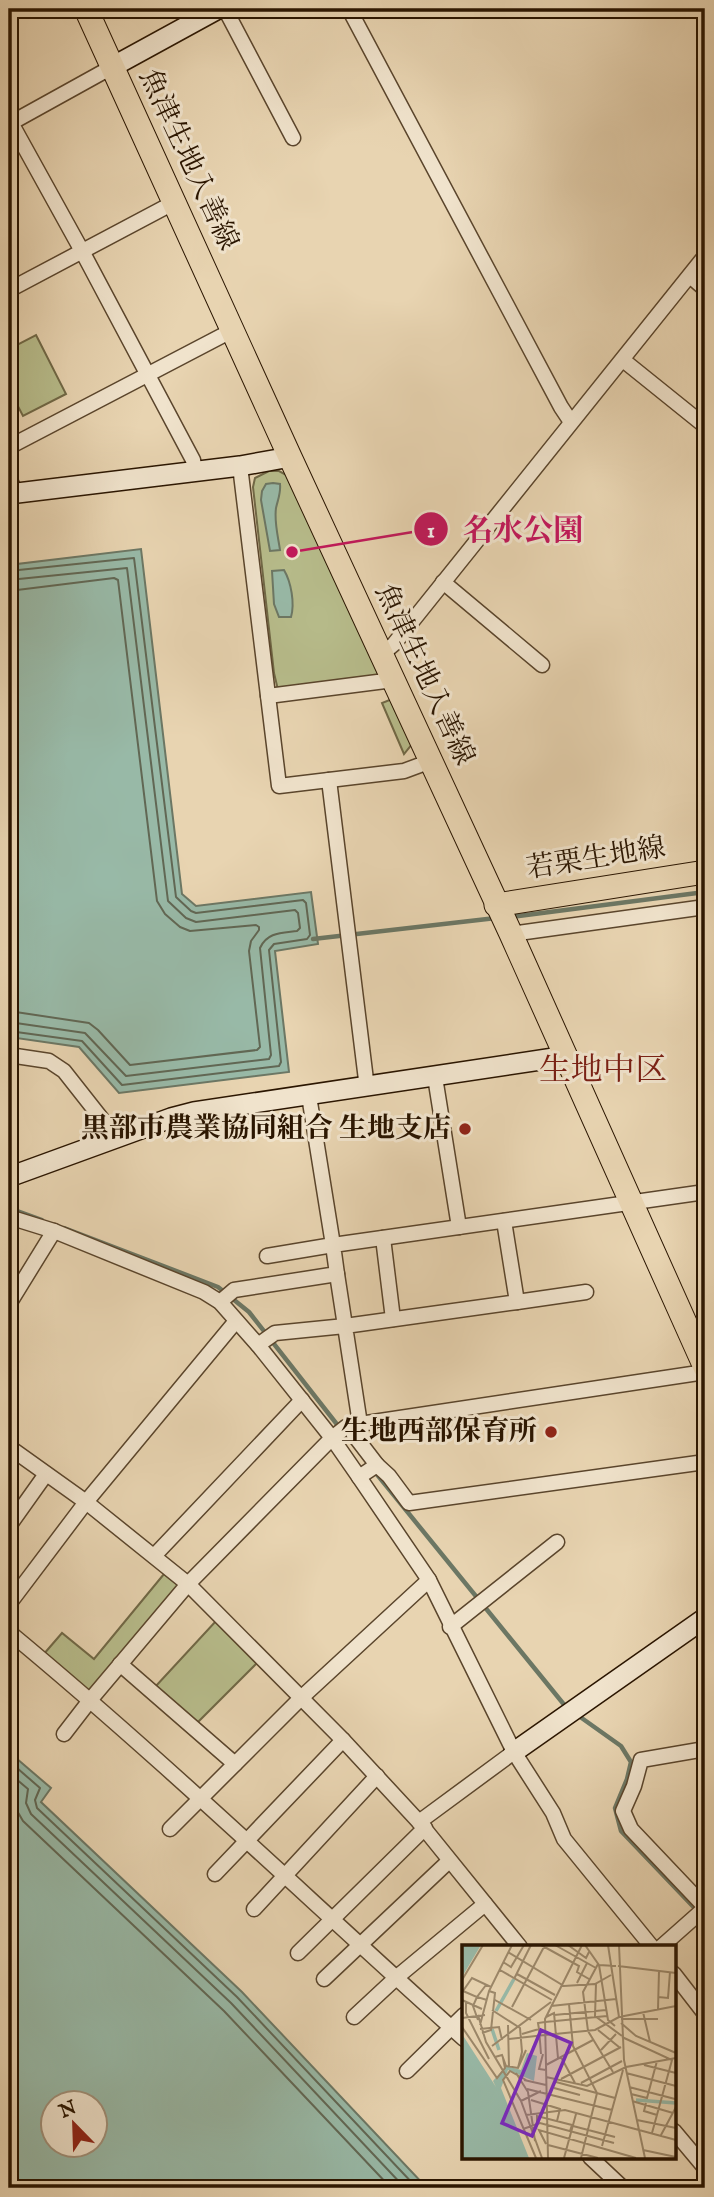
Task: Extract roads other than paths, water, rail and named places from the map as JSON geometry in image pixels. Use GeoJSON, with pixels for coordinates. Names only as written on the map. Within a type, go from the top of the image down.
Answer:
{"type":"FeatureCollection","features":[{"type":"Feature","properties":{"kind":"main road","name":"魚津生地入善線"},"geometry":{"type":"LineString","coordinates":[[86,9],[567,1056],[705,1369]]}},
{"type":"Feature","properties":{"kind":"main road","name":"若栗生地線"},"geometry":{"type":"LineString","coordinates":[[496,905],[705,873]]}},
{"type":"Feature","properties":{"kind":"street"},"geometry":{"type":"LineString","coordinates":[[195,471],[194,460],[9,122],[218,9]]}},
{"type":"Feature","properties":{"kind":"street"},"geometry":{"type":"LineString","coordinates":[[225,9],[293,138]]}},
{"type":"Feature","properties":{"kind":"street"},"geometry":{"type":"LineString","coordinates":[[349,9],[571,422]]}},
{"type":"Feature","properties":{"kind":"street"},"geometry":{"type":"LineString","coordinates":[[9,290],[175,202]]}},
{"type":"Feature","properties":{"kind":"street"},"geometry":{"type":"LineString","coordinates":[[381,654],[394,645],[705,256]]}},
{"type":"Feature","properties":{"kind":"street"},"geometry":{"type":"LineString","coordinates":[[690,276],[705,289]]}},
{"type":"Feature","properties":{"kind":"street"},"geometry":{"type":"LineString","coordinates":[[9,447],[233,330]]}},
{"type":"Feature","properties":{"kind":"street"},"geometry":{"type":"LineString","coordinates":[[623,360],[705,426]]}},
{"type":"Feature","properties":{"kind":"street"},"geometry":{"type":"LineString","coordinates":[[11,488],[240,466],[290,457]]}},
{"type":"Feature","properties":{"kind":"street"},"geometry":{"type":"LineString","coordinates":[[240,466],[279,786],[404,771],[431,761]]}},
{"type":"Feature","properties":{"kind":"street"},"geometry":{"type":"LineString","coordinates":[[443,582],[542,665]]}},
{"type":"Feature","properties":{"kind":"street"},"geometry":{"type":"LineString","coordinates":[[268,696],[393,680]]}},
{"type":"Feature","properties":{"kind":"street"},"geometry":{"type":"LineString","coordinates":[[329,780],[367,1087]]}},
{"type":"Feature","properties":{"kind":"street"},"geometry":{"type":"LineString","coordinates":[[511,934],[705,907]]}},
{"type":"Feature","properties":{"kind":"street"},"geometry":{"type":"LineString","coordinates":[[9,1055],[49,1061],[64,1071],[116,1137]]}},
{"type":"Feature","properties":{"kind":"street"},"geometry":{"type":"LineString","coordinates":[[9,1177],[116,1137],[194,1112],[567,1056]]}},
{"type":"Feature","properties":{"kind":"street"},"geometry":{"type":"LineString","coordinates":[[435,1077],[459,1227]]}},
{"type":"Feature","properties":{"kind":"street"},"geometry":{"type":"LineString","coordinates":[[309,1096],[345,1326],[355,1435],[409,1503],[705,1462]]}},
{"type":"Feature","properties":{"kind":"street"},"geometry":{"type":"LineString","coordinates":[[267,1256],[705,1192]]}},
{"type":"Feature","properties":{"kind":"street"},"geometry":{"type":"LineString","coordinates":[[9,1217],[54,1231],[204,1292],[220,1302],[258,1345],[332,1438],[429,1580],[514,1752],[553,1813],[564,1839],[650,1945]]}},
{"type":"Feature","properties":{"kind":"street"},"geometry":{"type":"LineString","coordinates":[[504,1221],[517,1302]]}},
{"type":"Feature","properties":{"kind":"street"},"geometry":{"type":"LineString","coordinates":[[9,1304],[54,1231]]}},
{"type":"Feature","properties":{"kind":"street"},"geometry":{"type":"LineString","coordinates":[[383,1238],[393,1319]]}},
{"type":"Feature","properties":{"kind":"street"},"geometry":{"type":"LineString","coordinates":[[220,1302],[234,1290],[337,1274]]}},
{"type":"Feature","properties":{"kind":"street"},"geometry":{"type":"LineString","coordinates":[[258,1345],[275,1333],[345,1326],[586,1292]]}},
{"type":"Feature","properties":{"kind":"street"},"geometry":{"type":"LineString","coordinates":[[9,1604],[86,1502],[236,1321]]}},
{"type":"Feature","properties":{"kind":"street"},"geometry":{"type":"LineString","coordinates":[[64,1734],[188,1584],[346,1427],[705,1369]]}},
{"type":"Feature","properties":{"kind":"street"},"geometry":{"type":"LineString","coordinates":[[154,1556],[302,1400]]}},
{"type":"Feature","properties":{"kind":"street"},"geometry":{"type":"LineString","coordinates":[[9,1447],[86,1502],[188,1584],[343,1740],[422,1825],[518,1945]]}},
{"type":"Feature","properties":{"kind":"street"},"geometry":{"type":"LineString","coordinates":[[359,1477],[377,1465]]}},
{"type":"Feature","properties":{"kind":"street"},"geometry":{"type":"LineString","coordinates":[[9,1526],[47,1474]]}},
{"type":"Feature","properties":{"kind":"street"},"geometry":{"type":"LineString","coordinates":[[450,1627],[557,1542]]}},
{"type":"Feature","properties":{"kind":"street"},"geometry":{"type":"LineString","coordinates":[[170,1829],[301,1698],[429,1580]]}},
{"type":"Feature","properties":{"kind":"street"},"geometry":{"type":"LineString","coordinates":[[298,1953],[422,1825],[514,1752],[705,1618]]}},
{"type":"Feature","properties":{"kind":"street"},"geometry":{"type":"LineString","coordinates":[[9,1632],[91,1699],[201,1797],[462,2037]]}},
{"type":"Feature","properties":{"kind":"street"},"geometry":{"type":"LineString","coordinates":[[120,1664],[235,1764]]}},
{"type":"Feature","properties":{"kind":"street"},"geometry":{"type":"LineString","coordinates":[[215,1874],[343,1740]]}},
{"type":"Feature","properties":{"kind":"street"},"geometry":{"type":"LineString","coordinates":[[663,1945],[705,1908],[631,1829],[623,1811],[641,1760],[705,1749]]}},
{"type":"Feature","properties":{"kind":"street"},"geometry":{"type":"LineString","coordinates":[[254,1909],[377,1776]]}},
{"type":"Feature","properties":{"kind":"street"},"geometry":{"type":"LineString","coordinates":[[324,1979],[449,1861]]}},
{"type":"Feature","properties":{"kind":"street"},"geometry":{"type":"LineString","coordinates":[[354,2017],[397,1977],[485,1905]]}},
{"type":"Feature","properties":{"kind":"street"},"geometry":{"type":"LineString","coordinates":[[676,1977],[705,2014]]}},
{"type":"Feature","properties":{"kind":"street"},"geometry":{"type":"LineString","coordinates":[[407,2071],[462,2017]]}},
{"type":"Feature","properties":{"kind":"street"},"geometry":{"type":"LineString","coordinates":[[676,2133],[705,2168]]}},
{"type":"Feature","properties":{"kind":"street"},"geometry":{"type":"LineString","coordinates":[[591,2158],[623,2188]]}},
{"type":"Feature","properties":{"kind":"water"},"geometry":{"type":"Polygon","coordinates":[[[266,484],[280,484],[276,518],[280,550],[270,551],[261,500],[266,484]]]}},
{"type":"Feature","properties":{"kind":"water"},"geometry":{"type":"Polygon","coordinates":[[[141,549],[182,894],[196,906],[311,892],[318,944],[275,951],[289,1072],[119,1093],[79,1047],[9,1037],[9,565],[141,549]]]}},
{"type":"Feature","properties":{"kind":"water"},"geometry":{"type":"Polygon","coordinates":[[[284,570],[292,593],[291,617],[279,617],[274,604],[272,571],[284,570]]]}},
{"type":"Feature","properties":{"kind":"water"},"geometry":{"type":"Polygon","coordinates":[[[9,1752],[51,1788],[41,1802],[242,1992],[427,2188],[9,2188],[9,1752]]]}},
{"type":"Feature","properties":{"kind":"waterway"},"geometry":{"type":"LineString","coordinates":[[511,917],[705,892]]}},
{"type":"Feature","properties":{"kind":"waterway"},"geometry":{"type":"LineString","coordinates":[[313,939],[496,918]]}},
{"type":"Feature","properties":{"kind":"waterway"},"geometry":{"type":"LineString","coordinates":[[9,1208],[42,1220]]}},
{"type":"Feature","properties":{"kind":"waterway"},"geometry":{"type":"LineString","coordinates":[[64,1228],[218,1287],[249,1312],[350,1441]]}},
{"type":"Feature","properties":{"kind":"waterway"},"geometry":{"type":"LineString","coordinates":[[375,1472],[566,1707]]}},
{"type":"Feature","properties":{"kind":"waterway"},"geometry":{"type":"LineString","coordinates":[[576,1714],[621,1746],[631,1762],[615,1808],[621,1831],[705,1919]]}},
{"type":"Feature","properties":{"kind":"place","name":"名水公園"},"geometry":{"type":"Point","coordinates":[292,552]}},
{"type":"Feature","properties":{"kind":"place","name":"黒部市農業協同組合 生地支店"},"geometry":{"type":"Point","coordinates":[465,1129]}},
{"type":"Feature","properties":{"kind":"place","name":"生地西部保育所"},"geometry":{"type":"Point","coordinates":[551,1432]}},
{"type":"Feature","properties":{"kind":"district","name":"生地中区"},"geometry":{"type":"Point","coordinates":[603,1071]}}]}
